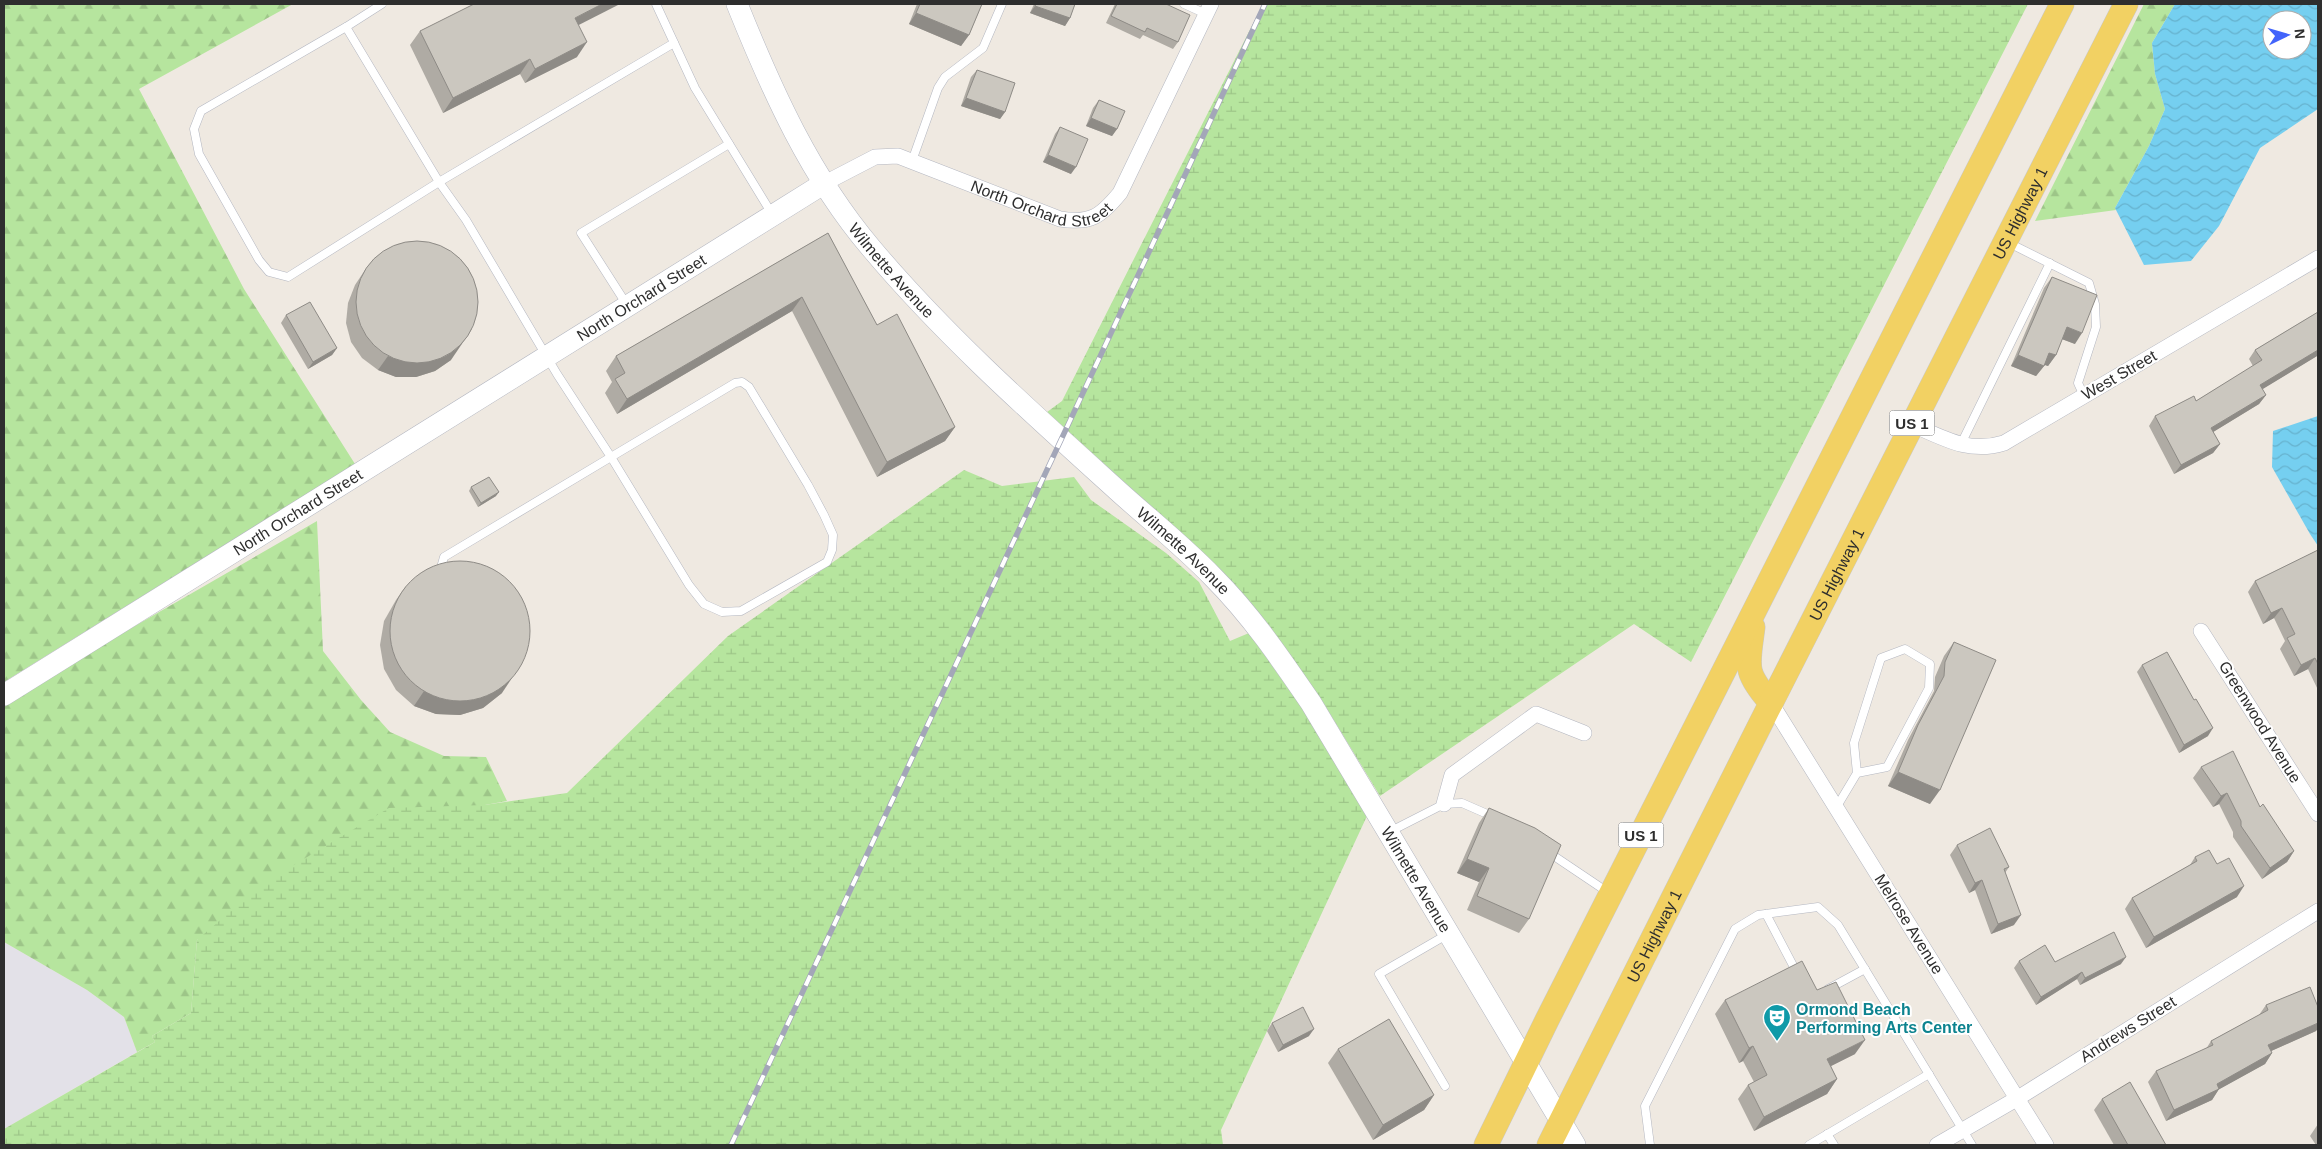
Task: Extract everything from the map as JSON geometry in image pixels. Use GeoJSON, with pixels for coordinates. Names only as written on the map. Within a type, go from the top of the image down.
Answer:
{"type":"FeatureCollection","features":[{"type":"Feature","properties":{"kind":"main road","name":"US 1"},"geometry":{"type":"LineString","coordinates":[[1486,1145],[1611,894],[2062,4]]}},
{"type":"Feature","properties":{"kind":"main road","name":"US Highway 1"},"geometry":{"type":"LineString","coordinates":[[1549,1145],[1911,424],[2126,4]]}},
{"type":"Feature","properties":{"kind":"main road"},"geometry":{"type":"LineString","coordinates":[[1756,608],[1748,664],[1754,682],[1771,703]]}},
{"type":"Feature","properties":{"kind":"street","name":"Wilmette Avenue"},"geometry":{"type":"LineString","coordinates":[[737,4],[769,83],[808,161],[870,247],[925,308],[1061,440],[1213,577],[1263,634],[1312,703],[1575,1145]]}},
{"type":"Feature","properties":{"kind":"street","name":"North Orchard Street"},"geometry":{"type":"LineString","coordinates":[[4,695],[772,214],[875,156],[898,156],[1060,219],[1088,220],[1102,214],[1120,193],[1208,9]]}},
{"type":"Feature","properties":{"kind":"street","name":"West Street"},"geometry":{"type":"LineString","coordinates":[[1911,424],[1961,444],[1988,448],[2004,443],[2318,258]]}},
{"type":"Feature","properties":{"kind":"street","name":"Greenwood Avenue"},"geometry":{"type":"LineString","coordinates":[[2201,631],[2318,814]]}},
{"type":"Feature","properties":{"kind":"street","name":"Melrose Avenue"},"geometry":{"type":"LineString","coordinates":[[1771,703],[2046,1145]]}},
{"type":"Feature","properties":{"kind":"street"},"geometry":{"type":"LineString","coordinates":[[1444,804],[1452,775],[1536,714],[1584,733]]}},
{"type":"Feature","properties":{"kind":"street","name":"Andrews Street"},"geometry":{"type":"LineString","coordinates":[[1937,1145],[2018,1098],[2318,911]]}},
{"type":"Feature","properties":{"kind":"lane"},"geometry":{"type":"LineString","coordinates":[[382,4],[202,111],[194,128],[199,154],[259,260],[269,272],[288,277],[439,182],[674,43]]}},
{"type":"Feature","properties":{"kind":"lane"},"geometry":{"type":"LineString","coordinates":[[656,4],[695,88],[772,214]]}},
{"type":"Feature","properties":{"kind":"lane"},"geometry":{"type":"LineString","coordinates":[[912,161],[938,88],[945,77],[983,48],[1002,4]]}},
{"type":"Feature","properties":{"kind":"lane"},"geometry":{"type":"LineString","coordinates":[[1184,4],[1208,9]]}},
{"type":"Feature","properties":{"kind":"lane"},"geometry":{"type":"LineString","coordinates":[[346,27],[439,182],[466,220],[546,356],[611,457],[677,568],[704,604],[722,612],[741,611],[827,562],[832,550],[832,535],[808,485],[749,387],[742,382],[735,383],[611,457],[444,557],[440,571]]}},
{"type":"Feature","properties":{"kind":"lane"},"geometry":{"type":"LineString","coordinates":[[627,305],[581,233],[729,144]]}},
{"type":"Feature","properties":{"kind":"lane"},"geometry":{"type":"LineString","coordinates":[[2005,241],[2089,283],[2095,304],[2096,327],[2078,383],[2084,396]]}},
{"type":"Feature","properties":{"kind":"lane"},"geometry":{"type":"LineString","coordinates":[[1961,444],[2050,263]]}},
{"type":"Feature","properties":{"kind":"lane"},"geometry":{"type":"LineString","coordinates":[[1836,808],[1857,773],[1854,743],[1881,658],[1905,649],[1930,664],[1930,688],[1887,767],[1857,773]]}},
{"type":"Feature","properties":{"kind":"lane"},"geometry":{"type":"LineString","coordinates":[[1389,832],[1444,804],[1462,802],[1500,821]]}},
{"type":"Feature","properties":{"kind":"lane"},"geometry":{"type":"LineString","coordinates":[[1539,846],[1611,894]]}},
{"type":"Feature","properties":{"kind":"lane"},"geometry":{"type":"LineString","coordinates":[[1650,1145],[1645,1106],[1735,930],[1762,915],[1818,907],[1838,925],[1972,1145]]}},
{"type":"Feature","properties":{"kind":"lane"},"geometry":{"type":"LineString","coordinates":[[1762,915],[1800,978]]}},
{"type":"Feature","properties":{"kind":"lane"},"geometry":{"type":"LineString","coordinates":[[1445,1086],[1379,974],[1449,933]]}},
{"type":"Feature","properties":{"kind":"lane"},"geometry":{"type":"LineString","coordinates":[[1819,994],[1865,969]]}},
{"type":"Feature","properties":{"kind":"lane"},"geometry":{"type":"LineString","coordinates":[[1809,1145],[1929,1074]]}},
{"type":"Feature","properties":{"kind":"lane"},"geometry":{"type":"LineString","coordinates":[[1827,1134],[1834,1145]]}},
{"type":"Feature","properties":{"kind":"shaded area"},"geometry":{"type":"Polygon","coordinates":[[[4,942],[87,990],[124,1017],[137,1052],[4,1129],[4,942]]]}},
{"type":"Feature","properties":{"kind":"green space"},"geometry":{"type":"Polygon","coordinates":[[[4,4],[293,4],[139,89],[244,289],[355,464],[4,682],[4,4]]]}},
{"type":"Feature","properties":{"kind":"green space"},"geometry":{"type":"Polygon","coordinates":[[[1263,4],[2028,4],[1691,662],[1634,624],[1380,796],[1321,699],[1269,625],[1221,570],[1047,412],[1062,401],[1263,4]]]}},
{"type":"Feature","properties":{"kind":"green space"},"geometry":{"type":"Polygon","coordinates":[[[2144,4],[2175,4],[2152,43],[2155,74],[2165,109],[2149,146],[2115,208],[2116,210],[2035,221],[2144,4]]]}},
{"type":"Feature","properties":{"kind":"green space"},"geometry":{"type":"Polygon","coordinates":[[[964,470],[1002,486],[1074,477],[1091,500],[1166,553],[1199,582],[1230,641],[1249,633],[1302,708],[1367,816],[1221,1130],[1223,1145],[4,1145],[4,1129],[155,1042],[152,1036],[191,1013],[197,940],[262,884],[389,808],[484,805],[567,793],[728,636],[964,470]]]}},
{"type":"Feature","properties":{"kind":"green space"},"geometry":{"type":"Polygon","coordinates":[[[317,521],[323,651],[361,700],[390,732],[444,756],[486,757],[507,801],[485,805],[197,940],[191,1013],[152,1036],[155,1042],[137,1052],[124,1017],[87,990],[4,942],[4,707],[114,638],[317,521]]]}},
{"type":"Feature","properties":{"kind":"water"},"geometry":{"type":"Polygon","coordinates":[[[2175,4],[2318,4],[2318,109],[2260,148],[2219,226],[2191,261],[2144,265],[2115,208],[2149,146],[2165,109],[2155,74],[2152,43],[2175,4]]]}},
{"type":"Feature","properties":{"kind":"water"},"geometry":{"type":"Polygon","coordinates":[[[2318,416],[2318,546],[2272,467],[2273,431],[2318,416]]]}},
{"type":"Feature","properties":{"kind":"building"},"geometry":{"type":"Polygon","coordinates":[[[474,4],[602,4],[575,18],[587,42],[535,69],[530,59],[453,98],[420,31],[474,4]]]}},
{"type":"Feature","properties":{"kind":"building"},"geometry":{"type":"Polygon","coordinates":[[[920,4],[982,4],[969,35],[916,13],[920,4]]]}},
{"type":"Feature","properties":{"kind":"building"},"geometry":{"type":"Polygon","coordinates":[[[1036,4],[1075,4],[1070,18],[1035,6],[1036,4]]]}},
{"type":"Feature","properties":{"kind":"building"},"geometry":{"type":"Polygon","coordinates":[[[1117,4],[1166,4],[1190,15],[1178,42],[1147,28],[1145,32],[1111,16],[1117,4]]]}},
{"type":"Feature","properties":{"kind":"building"},"geometry":{"type":"Polygon","coordinates":[[[977,70],[1015,83],[1005,112],[966,98],[977,70]]]}},
{"type":"Feature","properties":{"kind":"building"},"geometry":{"type":"Polygon","coordinates":[[[1099,100],[1125,111],[1117,129],[1091,118],[1099,100]]]}},
{"type":"Feature","properties":{"kind":"building"},"geometry":{"type":"Polygon","coordinates":[[[1060,127],[1088,139],[1076,167],[1048,155],[1060,127]]]}},
{"type":"Feature","properties":{"kind":"building"},"geometry":{"type":"Polygon","coordinates":[[[828,233],[877,325],[897,314],[955,427],[887,462],[802,297],[627,399],[615,379],[625,373],[616,356],[828,233]]]}},
{"type":"Feature","properties":{"kind":"building"},"geometry":{"type":"Polygon","coordinates":[[[417,241],[429,242],[440,246],[460,259],[473,279],[477,290],[477,314],[473,325],[460,345],[440,358],[429,362],[417,363],[405,362],[394,358],[374,345],[361,325],[357,314],[356,302],[357,290],[361,279],[374,259],[394,246],[405,242],[417,241]]]}},
{"type":"Feature","properties":{"kind":"building"},"geometry":{"type":"Polygon","coordinates":[[[2052,277],[2097,295],[2082,333],[2067,327],[2056,355],[2049,353],[2044,366],[2018,355],[2052,277]]]}},
{"type":"Feature","properties":{"kind":"building"},"geometry":{"type":"Polygon","coordinates":[[[310,302],[337,348],[313,362],[286,315],[310,302]]]}},
{"type":"Feature","properties":{"kind":"building"},"geometry":{"type":"Polygon","coordinates":[[[2318,312],[2318,350],[2260,385],[2266,395],[2211,428],[2220,444],[2181,465],[2155,416],[2194,396],[2196,401],[2262,360],[2255,350],[2318,312]]]}},
{"type":"Feature","properties":{"kind":"building"},"geometry":{"type":"Polygon","coordinates":[[[489,477],[499,492],[481,503],[471,487],[489,477]]]}},
{"type":"Feature","properties":{"kind":"building"},"geometry":{"type":"Polygon","coordinates":[[[2318,550],[2318,664],[2315,658],[2301,665],[2287,638],[2295,634],[2282,608],[2271,613],[2255,581],[2318,550]]]}},
{"type":"Feature","properties":{"kind":"building"},"geometry":{"type":"Polygon","coordinates":[[[460,561],[487,567],[499,573],[509,582],[518,592],[524,604],[530,631],[524,658],[518,670],[509,680],[499,689],[487,695],[460,701],[433,695],[421,689],[411,680],[402,670],[396,658],[390,631],[396,604],[402,592],[411,582],[421,573],[433,567],[460,561]]]}},
{"type":"Feature","properties":{"kind":"building"},"geometry":{"type":"Polygon","coordinates":[[[1954,642],[1996,660],[1940,790],[1898,772],[1918,725],[1944,676],[1945,662],[1954,642]]]}},
{"type":"Feature","properties":{"kind":"building"},"geometry":{"type":"Polygon","coordinates":[[[2167,652],[2194,700],[2196,699],[2213,728],[2184,745],[2142,665],[2167,652]]]}},
{"type":"Feature","properties":{"kind":"building"},"geometry":{"type":"Polygon","coordinates":[[[2233,751],[2260,807],[2263,804],[2294,851],[2270,868],[2241,826],[2241,821],[2227,793],[2221,796],[2201,767],[2233,751]]]}},
{"type":"Feature","properties":{"kind":"building"},"geometry":{"type":"Polygon","coordinates":[[[1489,808],[1535,828],[1561,845],[1529,919],[1477,896],[1489,868],[1467,859],[1489,808]]]}},
{"type":"Feature","properties":{"kind":"building"},"geometry":{"type":"Polygon","coordinates":[[[1990,828],[2009,867],[2004,869],[2021,915],[1998,924],[1982,880],[1975,883],[1957,845],[1990,828]]]}},
{"type":"Feature","properties":{"kind":"building"},"geometry":{"type":"Polygon","coordinates":[[[2209,850],[2217,864],[2229,858],[2244,886],[2154,937],[2132,898],[2197,861],[2195,857],[2209,850]]]}},
{"type":"Feature","properties":{"kind":"building"},"geometry":{"type":"Polygon","coordinates":[[[2114,932],[2126,957],[2085,978],[2082,972],[2041,997],[2019,961],[2045,945],[2055,962],[2114,932]]]}},
{"type":"Feature","properties":{"kind":"building"},"geometry":{"type":"Polygon","coordinates":[[[1802,961],[1817,990],[1836,982],[1865,1040],[1827,1059],[1837,1079],[1764,1117],[1748,1085],[1767,1075],[1753,1046],[1749,1048],[1725,1000],[1802,961]]]}},
{"type":"Feature","properties":{"kind":"building"},"geometry":{"type":"Polygon","coordinates":[[[2310,987],[2318,1007],[2318,1023],[2268,1045],[2272,1053],[2217,1084],[2219,1089],[2174,1110],[2156,1071],[2213,1045],[2211,1041],[2268,1010],[2266,1005],[2310,987]]]}},
{"type":"Feature","properties":{"kind":"building"},"geometry":{"type":"Polygon","coordinates":[[[1303,1007],[1314,1029],[1283,1045],[1272,1023],[1303,1007]]]}},
{"type":"Feature","properties":{"kind":"building"},"geometry":{"type":"Polygon","coordinates":[[[1389,1019],[1434,1095],[1383,1125],[1338,1049],[1389,1019]]]}},
{"type":"Feature","properties":{"kind":"building"},"geometry":{"type":"Polygon","coordinates":[[[2130,1082],[2166,1145],[2128,1145],[2102,1099],[2130,1082]]]}},
{"type":"Feature","properties":{"kind":"railway"},"geometry":{"type":"LineString","coordinates":[[731,1145],[1265,4]]}},
{"type":"Feature","properties":{"kind":"place","name":"Ormond Beach Performing Arts Center"},"geometry":{"type":"Point","coordinates":[1777,1042]}}]}
